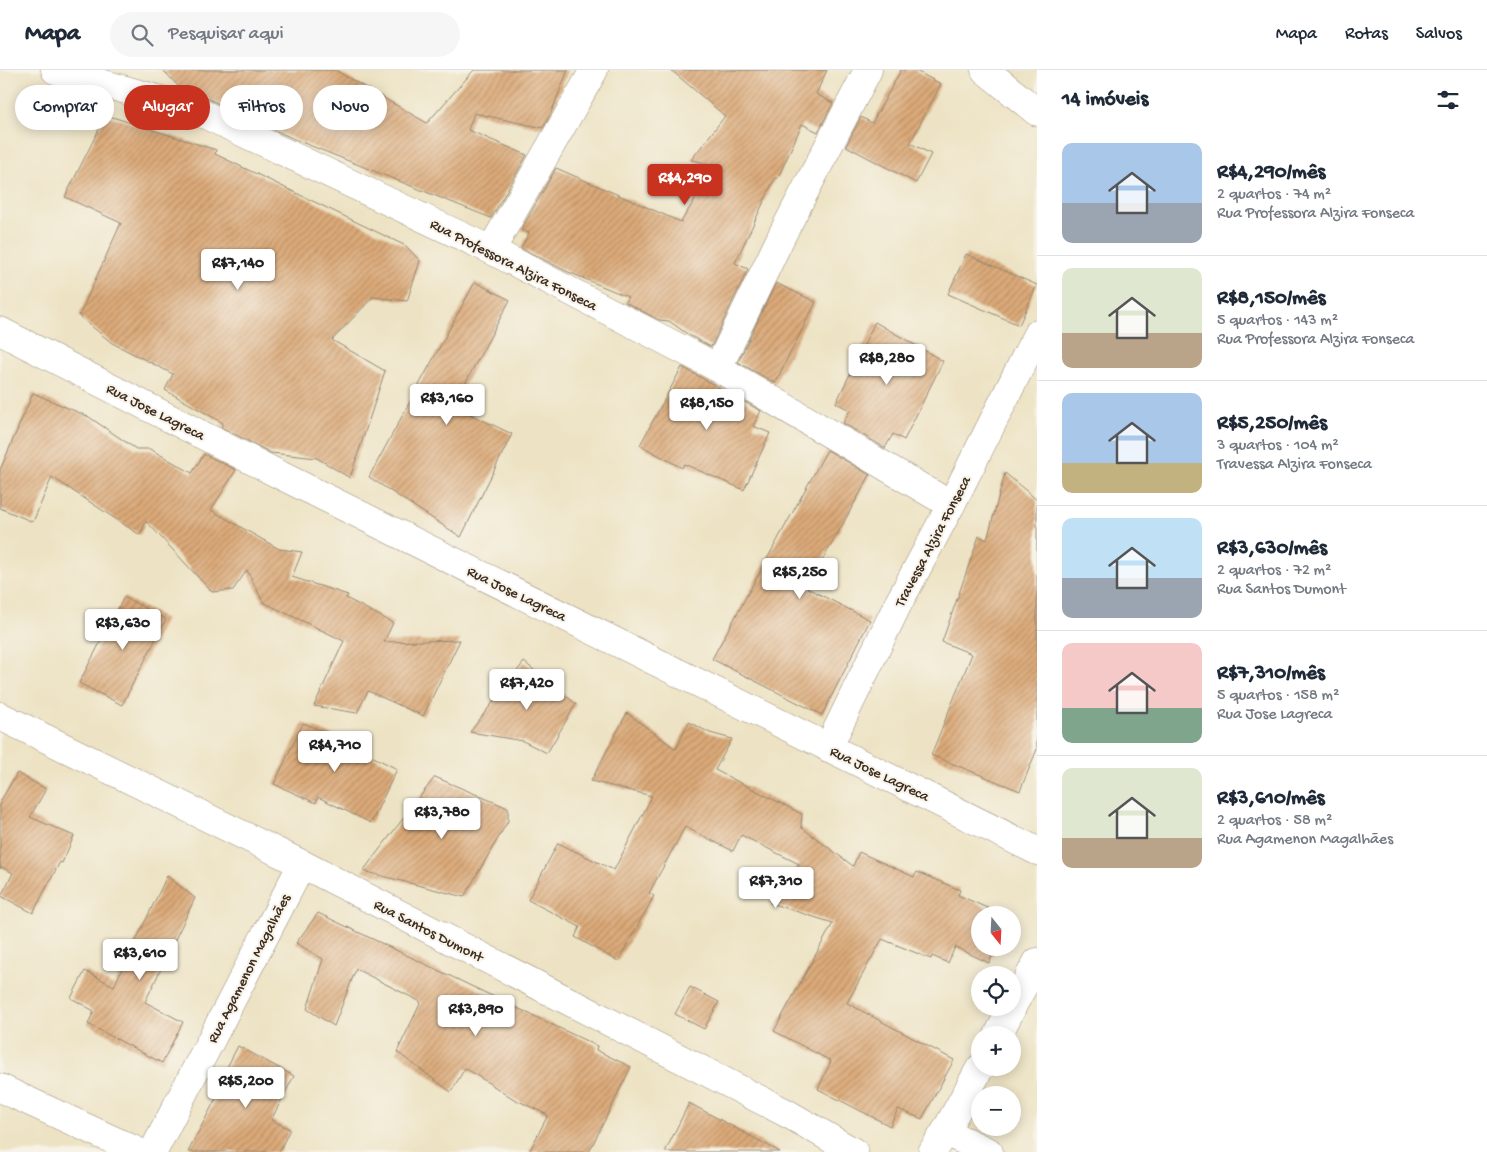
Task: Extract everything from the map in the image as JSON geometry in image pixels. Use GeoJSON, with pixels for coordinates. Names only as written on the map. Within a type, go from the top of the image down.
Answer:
{"type":"FeatureCollection","features":[{"type":"Feature","properties":{"kind":"street","name":"Rua Professora Alzira Fonseca"},"geometry":{"type":"LineString","coordinates":[[55,70],[193,109],[491,250],[718,368],[951,505]]}},
{"type":"Feature","properties":{"kind":"street"},"geometry":{"type":"LineString","coordinates":[[491,250],[594,70]]}},
{"type":"Feature","properties":{"kind":"street"},"geometry":{"type":"LineString","coordinates":[[718,368],[787,226],[868,70]]}},
{"type":"Feature","properties":{"kind":"street"},"geometry":{"type":"LineString","coordinates":[[985,70],[1037,112]]}},
{"type":"Feature","properties":{"kind":"street","name":"Rua Jose Lagreca"},"geometry":{"type":"LineString","coordinates":[[0,330],[280,475],[1037,850]]}},
{"type":"Feature","properties":{"kind":"street","name":"Travessa Alzira Fonseca"},"geometry":{"type":"LineString","coordinates":[[828,748],[898,604],[951,505],[1037,334]]}},
{"type":"Feature","properties":{"kind":"street","name":"Rua Santos Dumont"},"geometry":{"type":"LineString","coordinates":[[0,716],[302,864],[790,1116],[854,1152]]}},
{"type":"Feature","properties":{"kind":"street","name":"Rua Agamenon Magalhães"},"geometry":{"type":"LineString","coordinates":[[154,1152],[302,864]]}},
{"type":"Feature","properties":{"kind":"street"},"geometry":{"type":"LineString","coordinates":[[1021,991],[1037,962]]}},
{"type":"Feature","properties":{"kind":"street"},"geometry":{"type":"LineString","coordinates":[[976,1076],[939,1142],[990,1152]]}},
{"type":"Feature","properties":{"kind":"street"},"geometry":{"type":"LineString","coordinates":[[0,1088],[139,1152]]}},
{"type":"Feature","properties":{"kind":"building"},"geometry":{"type":"Polygon","coordinates":[[[163,70],[335,70],[361,85],[313,85],[313,130],[387,130],[387,100],[427,123],[474,70],[568,70],[543,128],[474,113],[468,130],[527,155],[491,218],[275,130],[303,130],[303,85],[220,85],[220,104],[210,100],[210,85],[177,85],[163,70]]]}},
{"type":"Feature","properties":{"kind":"building"},"geometry":{"type":"Polygon","coordinates":[[[671,70],[827,70],[816,94],[833,103],[818,132],[802,124],[778,178],[775,178],[735,263],[748,269],[711,347],[669,321],[659,320],[625,302],[628,297],[566,271],[521,248],[529,233],[521,230],[556,168],[681,222],[716,165],[691,160],[725,116],[671,70]]]}},
{"type":"Feature","properties":{"kind":"building"},"geometry":{"type":"Polygon","coordinates":[[[901,70],[914,70],[941,84],[910,143],[931,154],[916,183],[846,146],[861,117],[872,123],[901,70]]]}},
{"type":"Feature","properties":{"kind":"building"},"geometry":{"type":"Polygon","coordinates":[[[114,118],[124,121],[124,130],[153,130],[216,150],[215,154],[406,246],[420,261],[407,301],[373,297],[332,340],[385,371],[350,478],[317,458],[271,453],[221,427],[223,423],[165,390],[173,374],[112,343],[79,316],[121,223],[65,197],[98,130],[114,130],[114,118]]]}},
{"type":"Feature","properties":{"kind":"building"},"geometry":{"type":"Polygon","coordinates":[[[966,254],[1037,285],[1019,325],[948,294],[966,254]]]}},
{"type":"Feature","properties":{"kind":"building"},"geometry":{"type":"Polygon","coordinates":[[[475,282],[510,300],[453,406],[512,434],[461,537],[369,477],[475,282]]]}},
{"type":"Feature","properties":{"kind":"building"},"geometry":{"type":"Polygon","coordinates":[[[776,283],[816,302],[775,383],[738,362],[776,283]]]}},
{"type":"Feature","properties":{"kind":"building"},"geometry":{"type":"Polygon","coordinates":[[[875,322],[943,361],[904,440],[893,434],[885,448],[843,423],[850,410],[836,403],[875,322]]]}},
{"type":"Feature","properties":{"kind":"building"},"geometry":{"type":"Polygon","coordinates":[[[682,367],[761,411],[753,426],[770,433],[744,490],[684,464],[682,468],[640,445],[682,367]]]}},
{"type":"Feature","properties":{"kind":"building"},"geometry":{"type":"Polygon","coordinates":[[[33,393],[89,417],[136,449],[150,449],[192,473],[204,454],[236,470],[211,510],[279,549],[302,552],[292,577],[348,595],[346,598],[393,623],[384,642],[460,640],[423,716],[368,691],[357,713],[314,706],[344,641],[263,602],[247,570],[233,590],[212,592],[146,521],[140,535],[52,477],[33,522],[0,508],[0,470],[33,393]]]}},
{"type":"Feature","properties":{"kind":"building"},"geometry":{"type":"Polygon","coordinates":[[[827,450],[870,475],[807,588],[870,620],[822,715],[712,659],[827,450]]]}},
{"type":"Feature","properties":{"kind":"building"},"geometry":{"type":"Polygon","coordinates":[[[1005,473],[1037,500],[1037,749],[1020,791],[931,755],[972,654],[942,642],[979,536],[987,540],[1005,473]]]}},
{"type":"Feature","properties":{"kind":"building"},"geometry":{"type":"Polygon","coordinates":[[[124,597],[166,619],[122,705],[79,683],[124,597]]]}},
{"type":"Feature","properties":{"kind":"building"},"geometry":{"type":"Polygon","coordinates":[[[524,662],[576,704],[547,753],[523,741],[470,732],[524,662]]]}},
{"type":"Feature","properties":{"kind":"building"},"geometry":{"type":"Polygon","coordinates":[[[627,713],[676,749],[689,722],[710,733],[732,739],[715,770],[802,814],[801,827],[853,866],[859,852],[914,877],[917,872],[960,890],[958,895],[983,906],[971,906],[971,955],[955,947],[948,963],[932,956],[931,959],[882,939],[847,1003],[954,1060],[922,1119],[898,1109],[890,1126],[818,1089],[831,1061],[774,1031],[833,923],[770,903],[799,864],[741,835],[733,851],[685,827],[649,893],[654,896],[618,961],[575,937],[580,927],[528,900],[558,843],[614,870],[652,796],[591,781],[627,713]]]}},
{"type":"Feature","properties":{"kind":"building"},"geometry":{"type":"Polygon","coordinates":[[[303,723],[345,740],[344,742],[397,769],[371,823],[318,797],[316,803],[274,784],[303,723]]]}},
{"type":"Feature","properties":{"kind":"building"},"geometry":{"type":"Polygon","coordinates":[[[17,773],[46,789],[30,817],[74,836],[62,863],[60,862],[33,913],[1,896],[13,873],[1,867],[0,869],[0,802],[17,773]]]}},
{"type":"Feature","properties":{"kind":"building"},"geometry":{"type":"Polygon","coordinates":[[[435,777],[508,808],[508,821],[464,897],[363,871],[435,777]]]}},
{"type":"Feature","properties":{"kind":"building"},"geometry":{"type":"Polygon","coordinates":[[[167,876],[195,898],[145,1002],[183,1022],[162,1063],[88,1024],[94,1011],[71,998],[85,971],[114,986],[167,876]]]}},
{"type":"Feature","properties":{"kind":"building"},"geometry":{"type":"Polygon","coordinates":[[[318,913],[597,1046],[596,1050],[631,1067],[589,1152],[529,1152],[548,1115],[514,1099],[465,1068],[451,1092],[397,1052],[421,1002],[356,969],[334,1026],[307,1009],[323,959],[296,943],[318,913]]]}},
{"type":"Feature","properties":{"kind":"building"},"geometry":{"type":"Polygon","coordinates":[[[974,956],[992,956],[989,963],[974,956]]]}},
{"type":"Feature","properties":{"kind":"building"},"geometry":{"type":"Polygon","coordinates":[[[690,987],[719,1002],[704,1029],[675,1014],[690,987]]]}},
{"type":"Feature","properties":{"kind":"building"},"geometry":{"type":"Polygon","coordinates":[[[238,1046],[294,1076],[271,1120],[290,1129],[279,1152],[188,1152],[225,1081],[221,1079],[238,1046]]]}},
{"type":"Feature","properties":{"kind":"building"},"geometry":{"type":"Polygon","coordinates":[[[689,1103],[780,1152],[665,1152],[689,1103]]]}}]}
